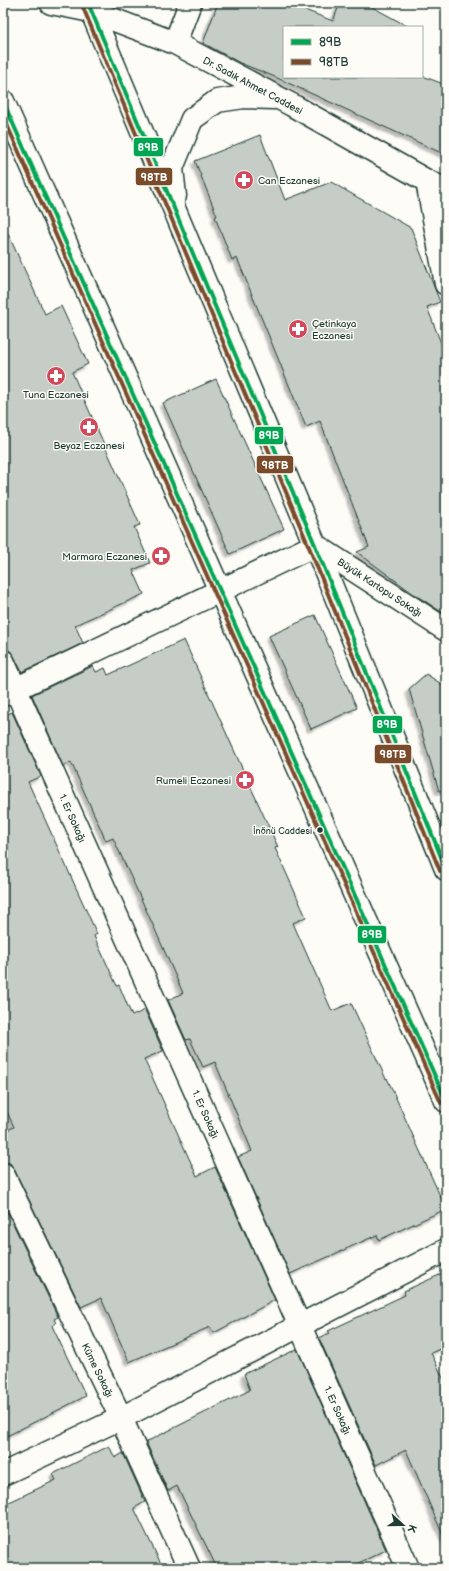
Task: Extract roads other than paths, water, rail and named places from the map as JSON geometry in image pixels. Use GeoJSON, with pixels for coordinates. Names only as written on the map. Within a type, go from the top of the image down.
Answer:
{"type":"FeatureCollection","features":[{"type":"Feature","properties":{"kind":"street","name":"Dr. Sadık Ahmet Caddesi"},"geometry":{"type":"LineString","coordinates":[[50,3],[89,7],[175,43],[279,98],[427,181],[446,190]]}},
{"type":"Feature","properties":{"kind":"street"},"geometry":{"type":"LineString","coordinates":[[175,43],[190,3]]}},
{"type":"Feature","properties":{"kind":"street"},"geometry":{"type":"LineString","coordinates":[[89,7],[315,545],[446,869]]}},
{"type":"Feature","properties":{"kind":"street"},"geometry":{"type":"LineString","coordinates":[[177,217],[172,168],[192,119],[217,101],[244,97],[279,98]]}},
{"type":"Feature","properties":{"kind":"street"},"geometry":{"type":"LineString","coordinates":[[3,101],[446,1101]]}},
{"type":"Feature","properties":{"kind":"street"},"geometry":{"type":"LineString","coordinates":[[427,181],[446,284]]}},
{"type":"Feature","properties":{"kind":"street"},"geometry":{"type":"LineString","coordinates":[[9,692],[315,545]]}},
{"type":"Feature","properties":{"kind":"street","name":"Büyük Kartopu Sokağı"},"geometry":{"type":"LineString","coordinates":[[315,545],[446,630]]}},
{"type":"Feature","properties":{"kind":"street","name":"1. Er Sokağı"},"geometry":{"type":"LineString","coordinates":[[3,661],[9,692],[300,1325],[408,1568]]}},
{"type":"Feature","properties":{"kind":"street","name":"Küme Sokağı"},"geometry":{"type":"LineString","coordinates":[[3,1174],[121,1418],[189,1568]]}},
{"type":"Feature","properties":{"kind":"street"},"geometry":{"type":"LineString","coordinates":[[3,1474],[121,1418],[446,1250]]}},
{"type":"Feature","properties":{"kind":"place","name":"Can Eczanesi"},"geometry":{"type":"Point","coordinates":[244,180]}},
{"type":"Feature","properties":{"kind":"place","name":"Çetinkaya Eczanesi"},"geometry":{"type":"Point","coordinates":[298,329]}},
{"type":"Feature","properties":{"kind":"place","name":"Tuna Eczanesi"},"geometry":{"type":"Point","coordinates":[56,376]}},
{"type":"Feature","properties":{"kind":"place","name":"Beyaz Eczanesi"},"geometry":{"type":"Point","coordinates":[89,427]}},
{"type":"Feature","properties":{"kind":"place","name":"Marmara Eczanesi"},"geometry":{"type":"Point","coordinates":[161,556]}},
{"type":"Feature","properties":{"kind":"place","name":"Rumeli Eczanesi"},"geometry":{"type":"Point","coordinates":[245,780]}},
{"type":"Feature","properties":{"kind":"place","name":"İnönü Caddesi"},"geometry":{"type":"Point","coordinates":[320,830]}}]}
